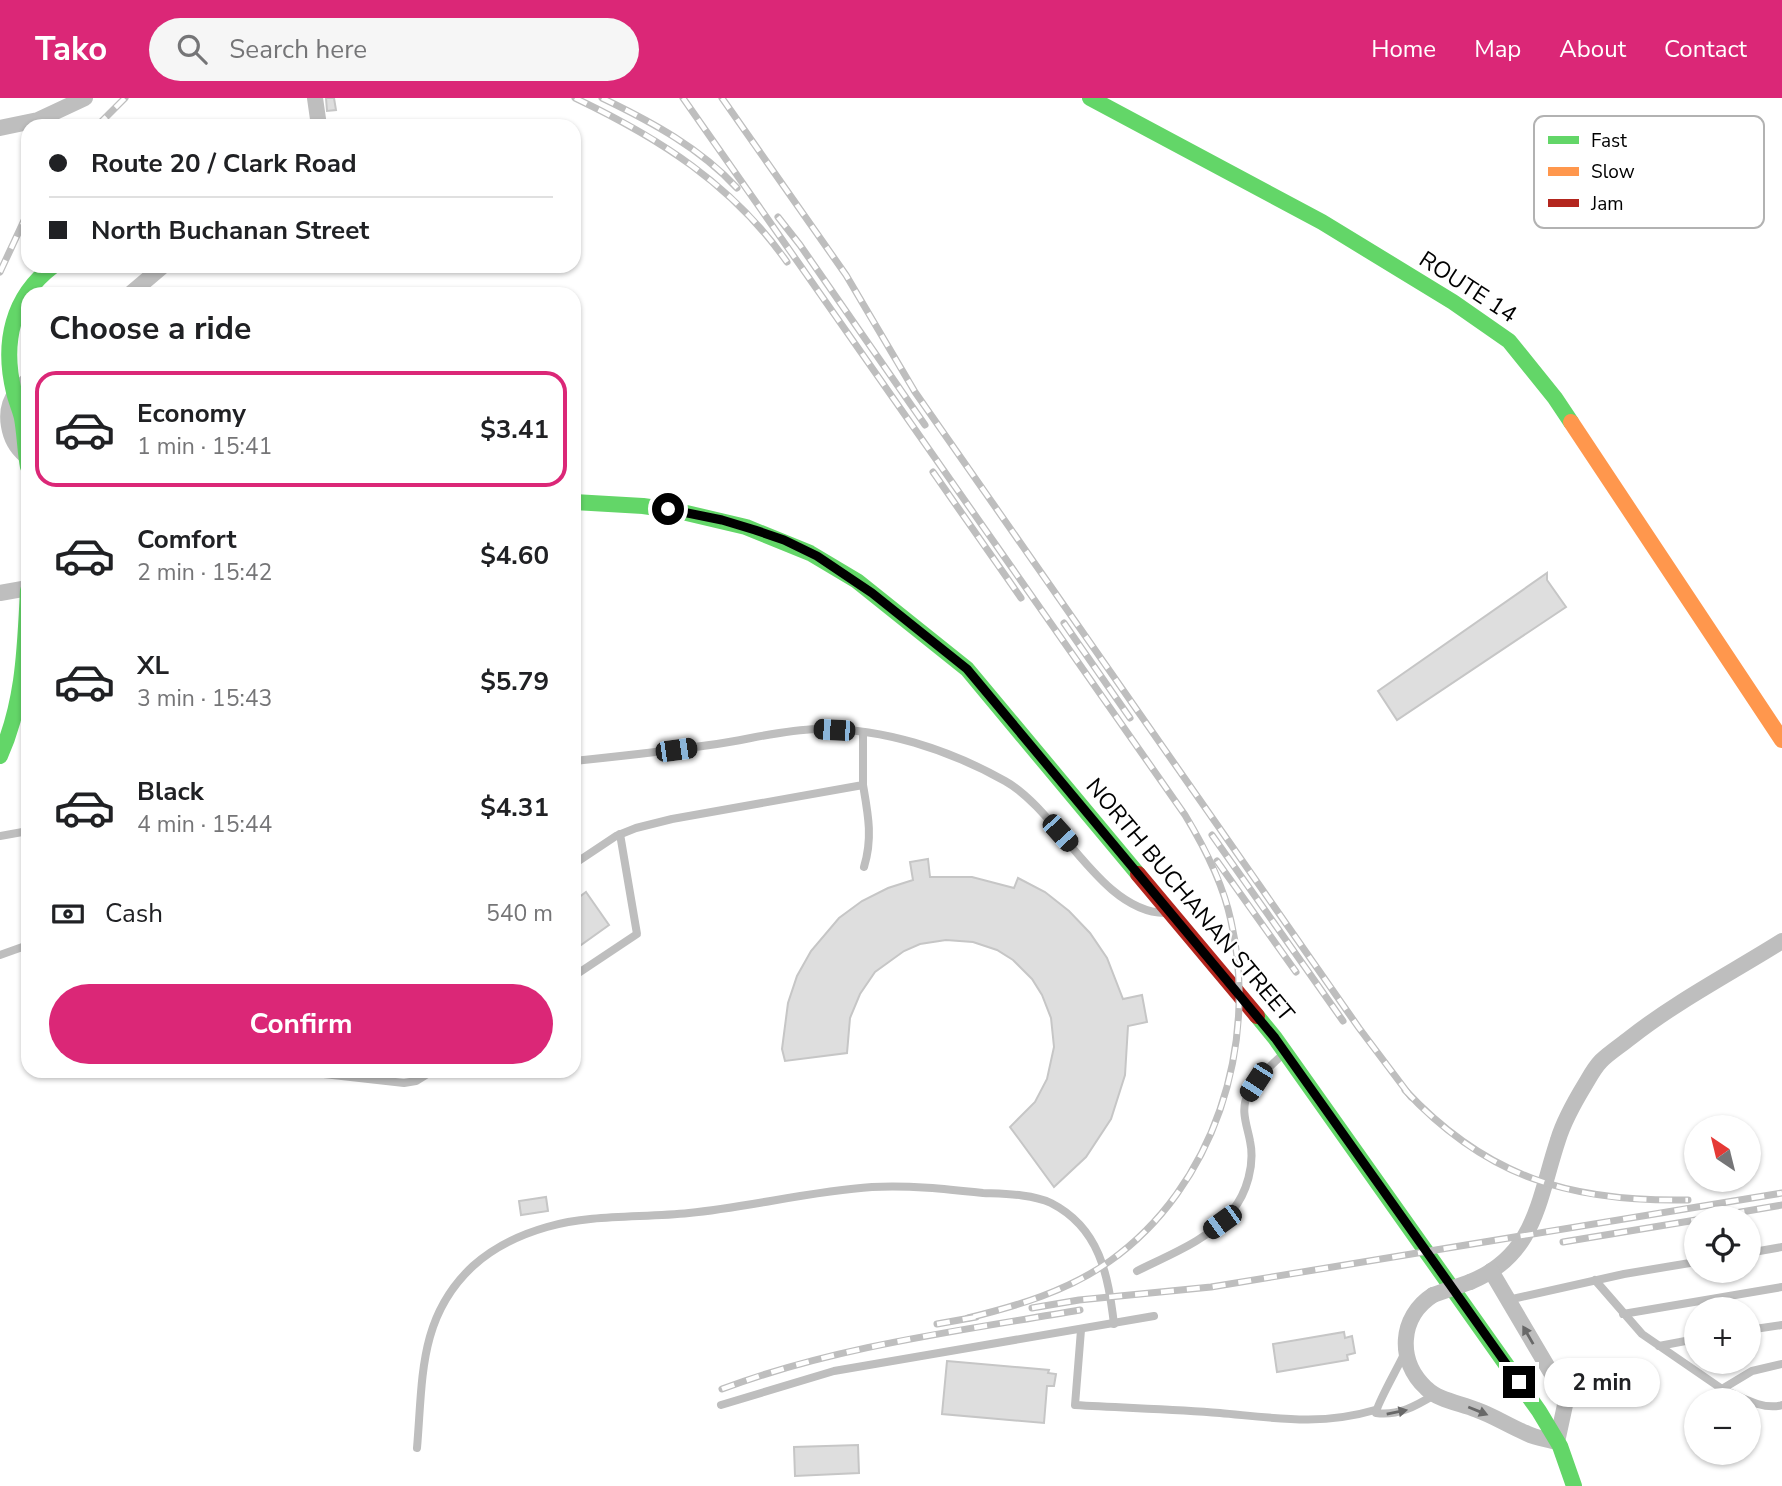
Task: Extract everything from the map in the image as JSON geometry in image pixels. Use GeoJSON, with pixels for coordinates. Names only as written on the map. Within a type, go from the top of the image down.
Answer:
{"type":"FeatureCollection","features":[{"type":"Feature","properties":{"kind":"street"},"geometry":{"type":"LineString","coordinates":[[40,119],[85,98]]}},
{"type":"Feature","properties":{"kind":"street"},"geometry":{"type":"LineString","coordinates":[[315,98],[317,119]]}},
{"type":"Feature","properties":{"kind":"street","name":"ROUTE 14"},"geometry":{"type":"LineString","coordinates":[[1090,98],[1322,222],[1452,302],[1509,341],[1555,398],[1782,740]]}},
{"type":"Feature","properties":{"kind":"street"},"geometry":{"type":"LineString","coordinates":[[0,128],[21,124]]}},
{"type":"Feature","properties":{"kind":"street"},"geometry":{"type":"LineString","coordinates":[[30,287],[45,273]]}},
{"type":"Feature","properties":{"kind":"street"},"geometry":{"type":"LineString","coordinates":[[138,287],[155,273]]}},
{"type":"Feature","properties":{"kind":"street"},"geometry":{"type":"LineString","coordinates":[[21,302],[12,324],[11,362],[15,394],[21,412]]}},
{"type":"Feature","properties":{"kind":"street"},"geometry":{"type":"LineString","coordinates":[[15,394],[21,388]]}},
{"type":"Feature","properties":{"kind":"street","name":"NORTH BUCHANAN STREET"},"geometry":{"type":"LineString","coordinates":[[581,502],[649,506],[722,520],[784,540],[842,571],[967,669],[1285,1052],[1519,1382],[1557,1442],[1574,1486]]}},
{"type":"Feature","properties":{"kind":"street"},"geometry":{"type":"LineString","coordinates":[[0,593],[21,590]]}},
{"type":"Feature","properties":{"kind":"street"},"geometry":{"type":"LineString","coordinates":[[0,756],[21,711]]}},
{"type":"Feature","properties":{"kind":"street"},"geometry":{"type":"LineString","coordinates":[[1491,1271],[1563,1393],[1564,1405],[1557,1442],[1527,1434],[1427,1389],[1414,1372],[1406,1350],[1406,1329],[1412,1315],[1433,1295],[1470,1282],[1491,1271],[1517,1250],[1540,1202],[1558,1137],[1575,1100],[1599,1062],[1652,1021],[1782,941]]}},
{"type":"Feature","properties":{"kind":"lane"},"geometry":{"type":"LineString","coordinates":[[581,760],[655,753],[803,730],[863,733],[898,739],[943,752],[1005,781],[1024,795],[1122,897],[1147,911],[1171,913]]}},
{"type":"Feature","properties":{"kind":"lane"},"geometry":{"type":"LineString","coordinates":[[863,733],[863,785],[870,828],[870,847],[864,867]]}},
{"type":"Feature","properties":{"kind":"lane"},"geometry":{"type":"LineString","coordinates":[[581,859],[620,834],[672,819],[863,785]]}},
{"type":"Feature","properties":{"kind":"lane"},"geometry":{"type":"LineString","coordinates":[[0,836],[21,832]]}},
{"type":"Feature","properties":{"kind":"lane"},"geometry":{"type":"LineString","coordinates":[[581,971],[637,934],[620,834]]}},
{"type":"Feature","properties":{"kind":"lane"},"geometry":{"type":"LineString","coordinates":[[0,955],[21,948]]}},
{"type":"Feature","properties":{"kind":"lane"},"geometry":{"type":"LineString","coordinates":[[1138,1271],[1199,1239],[1233,1210],[1245,1189],[1252,1157],[1243,1112],[1247,1096],[1256,1082],[1285,1052]]}},
{"type":"Feature","properties":{"kind":"lane"},"geometry":{"type":"LineString","coordinates":[[359,1078],[404,1083],[421,1078]]}},
{"type":"Feature","properties":{"kind":"lane"},"geometry":{"type":"LineString","coordinates":[[417,1448],[428,1341],[440,1305],[463,1276],[498,1247],[521,1236],[570,1222],[689,1213],[870,1188],[939,1189],[1043,1200],[1070,1216],[1096,1246],[1106,1270],[1114,1324]]}},
{"type":"Feature","properties":{"kind":"lane"},"geometry":{"type":"LineString","coordinates":[[1761,1251],[1782,1247]]}},
{"type":"Feature","properties":{"kind":"lane"},"geometry":{"type":"LineString","coordinates":[[1508,1300],[1595,1280],[1684,1264]]}},
{"type":"Feature","properties":{"kind":"lane"},"geometry":{"type":"LineString","coordinates":[[1595,1280],[1642,1334],[1721,1388]]}},
{"type":"Feature","properties":{"kind":"lane"},"geometry":{"type":"LineString","coordinates":[[1623,1314],[1782,1287]]}},
{"type":"Feature","properties":{"kind":"lane"},"geometry":{"type":"LineString","coordinates":[[720,1405],[834,1371],[1154,1316]]}},
{"type":"Feature","properties":{"kind":"lane"},"geometry":{"type":"LineString","coordinates":[[1761,1328],[1782,1325]]}},
{"type":"Feature","properties":{"kind":"lane"},"geometry":{"type":"LineString","coordinates":[[1081,1330],[1075,1405],[1220,1413],[1289,1420],[1348,1418],[1375,1410],[1406,1350]]}},
{"type":"Feature","properties":{"kind":"lane"},"geometry":{"type":"LineString","coordinates":[[1659,1346],[1684,1341]]}},
{"type":"Feature","properties":{"kind":"lane"},"geometry":{"type":"LineString","coordinates":[[1724,1388],[1752,1371],[1782,1364]]}},
{"type":"Feature","properties":{"kind":"lane"},"geometry":{"type":"LineString","coordinates":[[1375,1410],[1376,1413],[1386,1414],[1411,1409],[1436,1394]]}},
{"type":"Feature","properties":{"kind":"lane"},"geometry":{"type":"LineString","coordinates":[[1761,1405],[1782,1405]]}},
{"type":"Feature","properties":{"kind":"building"},"geometry":{"type":"Polygon","coordinates":[[[326,98],[334,98],[336,110],[327,111],[326,98]]]}},
{"type":"Feature","properties":{"kind":"building"},"geometry":{"type":"Polygon","coordinates":[[[1547,573],[1547,580],[1566,607],[1397,720],[1378,691],[1547,573]]]}},
{"type":"Feature","properties":{"kind":"building"},"geometry":{"type":"Polygon","coordinates":[[[928,859],[930,877],[972,877],[1014,888],[1018,878],[1045,892],[1069,911],[1090,933],[1107,958],[1123,999],[1142,995],[1147,1022],[1128,1026],[1125,1075],[1111,1119],[1086,1157],[1054,1187],[1010,1127],[1035,1102],[1047,1079],[1054,1047],[1051,1018],[1032,979],[1013,960],[997,950],[973,942],[946,940],[920,944],[904,951],[875,972],[860,994],[850,1018],[847,1053],[785,1061],[782,1049],[788,1003],[797,976],[811,951],[839,918],[862,901],[888,888],[913,880],[910,862],[928,859]]]}},
{"type":"Feature","properties":{"kind":"building"},"geometry":{"type":"Polygon","coordinates":[[[586,892],[609,925],[581,945],[581,896],[586,892]]]}},
{"type":"Feature","properties":{"kind":"building"},"geometry":{"type":"Polygon","coordinates":[[[546,1197],[548,1211],[521,1215],[519,1201],[546,1197]]]}},
{"type":"Feature","properties":{"kind":"building"},"geometry":{"type":"Polygon","coordinates":[[[1344,1332],[1345,1338],[1352,1336],[1355,1353],[1347,1355],[1348,1360],[1277,1372],[1273,1344],[1344,1332]]]}},
{"type":"Feature","properties":{"kind":"building"},"geometry":{"type":"Polygon","coordinates":[[[947,1361],[1049,1370],[1048,1373],[1056,1374],[1054,1386],[1047,1386],[1044,1423],[942,1414],[947,1361]]]}},
{"type":"Feature","properties":{"kind":"building"},"geometry":{"type":"Polygon","coordinates":[[[858,1445],[859,1473],[795,1476],[794,1447],[858,1445]]]}},
{"type":"Feature","properties":{"kind":"railway"},"geometry":{"type":"LineString","coordinates":[[104,119],[125,98]]}},
{"type":"Feature","properties":{"kind":"railway"},"geometry":{"type":"LineString","coordinates":[[575,98],[664,147],[718,186],[766,234],[787,262]]}},
{"type":"Feature","properties":{"kind":"railway"},"geometry":{"type":"LineString","coordinates":[[602,98],[691,148],[737,188]]}},
{"type":"Feature","properties":{"kind":"railway"},"geometry":{"type":"LineString","coordinates":[[683,98],[1185,815],[1212,866],[1231,921],[1238,968],[1239,1016],[1232,1064],[1220,1110],[1201,1154],[1177,1194],[1146,1230],[1094,1272],[1042,1296],[968,1318]]}},
{"type":"Feature","properties":{"kind":"railway"},"geometry":{"type":"LineString","coordinates":[[722,98],[846,275],[915,392],[1359,1028],[1411,1097]]}},
{"type":"Feature","properties":{"kind":"railway"},"geometry":{"type":"LineString","coordinates":[[778,217],[925,425]]}},
{"type":"Feature","properties":{"kind":"railway"},"geometry":{"type":"LineString","coordinates":[[0,272],[21,227]]}},
{"type":"Feature","properties":{"kind":"railway"},"geometry":{"type":"LineString","coordinates":[[933,472],[1021,598]]}},
{"type":"Feature","properties":{"kind":"railway"},"geometry":{"type":"LineString","coordinates":[[1064,623],[1130,718]]}},
{"type":"Feature","properties":{"kind":"railway"},"geometry":{"type":"LineString","coordinates":[[1212,835],[1343,1021]]}},
{"type":"Feature","properties":{"kind":"railway"},"geometry":{"type":"LineString","coordinates":[[1217,861],[1296,972]]}},
{"type":"Feature","properties":{"kind":"railway"},"geometry":{"type":"LineString","coordinates":[[1405,1090],[1467,1145],[1533,1179],[1606,1196],[1688,1200]]}},
{"type":"Feature","properties":{"kind":"railway"},"geometry":{"type":"LineString","coordinates":[[1032,1308],[1079,1300],[1211,1287],[1782,1193]]}},
{"type":"Feature","properties":{"kind":"railway"},"geometry":{"type":"LineString","coordinates":[[1761,1209],[1782,1205]]}},
{"type":"Feature","properties":{"kind":"railway"},"geometry":{"type":"LineString","coordinates":[[1563,1242],[1684,1222]]}},
{"type":"Feature","properties":{"kind":"railway"},"geometry":{"type":"LineString","coordinates":[[722,1389],[809,1361],[899,1341],[1080,1310]]}},
{"type":"Feature","properties":{"kind":"railway"},"geometry":{"type":"LineString","coordinates":[[937,1324],[976,1317]]}},
{"type":"Feature","properties":{"kind":"traffic: fast"},"geometry":{"type":"LineString","coordinates":[[1090,98],[1322,222],[1453,302],[1509,341],[1571,422]]}},
{"type":"Feature","properties":{"kind":"traffic: fast"},"geometry":{"type":"LineString","coordinates":[[32,287],[45,273]]}},
{"type":"Feature","properties":{"kind":"traffic: fast"},"geometry":{"type":"LineString","coordinates":[[21,304],[10,339],[9,356],[21,415]]}},
{"type":"Feature","properties":{"kind":"traffic: fast"},"geometry":{"type":"LineString","coordinates":[[581,502],[678,511],[746,527],[810,553],[857,581],[967,669],[1138,874]]}},
{"type":"Feature","properties":{"kind":"traffic: fast"},"geometry":{"type":"LineString","coordinates":[[0,756],[14,716],[21,679]]}},
{"type":"Feature","properties":{"kind":"traffic: fast"},"geometry":{"type":"LineString","coordinates":[[1257,1016],[1539,1411],[1560,1446],[1574,1486]]}},
{"type":"Feature","properties":{"kind":"traffic: slow"},"geometry":{"type":"LineString","coordinates":[[1571,422],[1782,740]]}},
{"type":"Feature","properties":{"kind":"traffic: jam"},"geometry":{"type":"LineString","coordinates":[[1138,874],[1257,1016]]}},
{"type":"Feature","properties":{"kind":"route"},"geometry":{"type":"LineString","coordinates":[[668,509],[755,530],[817,556],[872,593],[967,669],[1275,1038],[1519,1382]]}}]}
